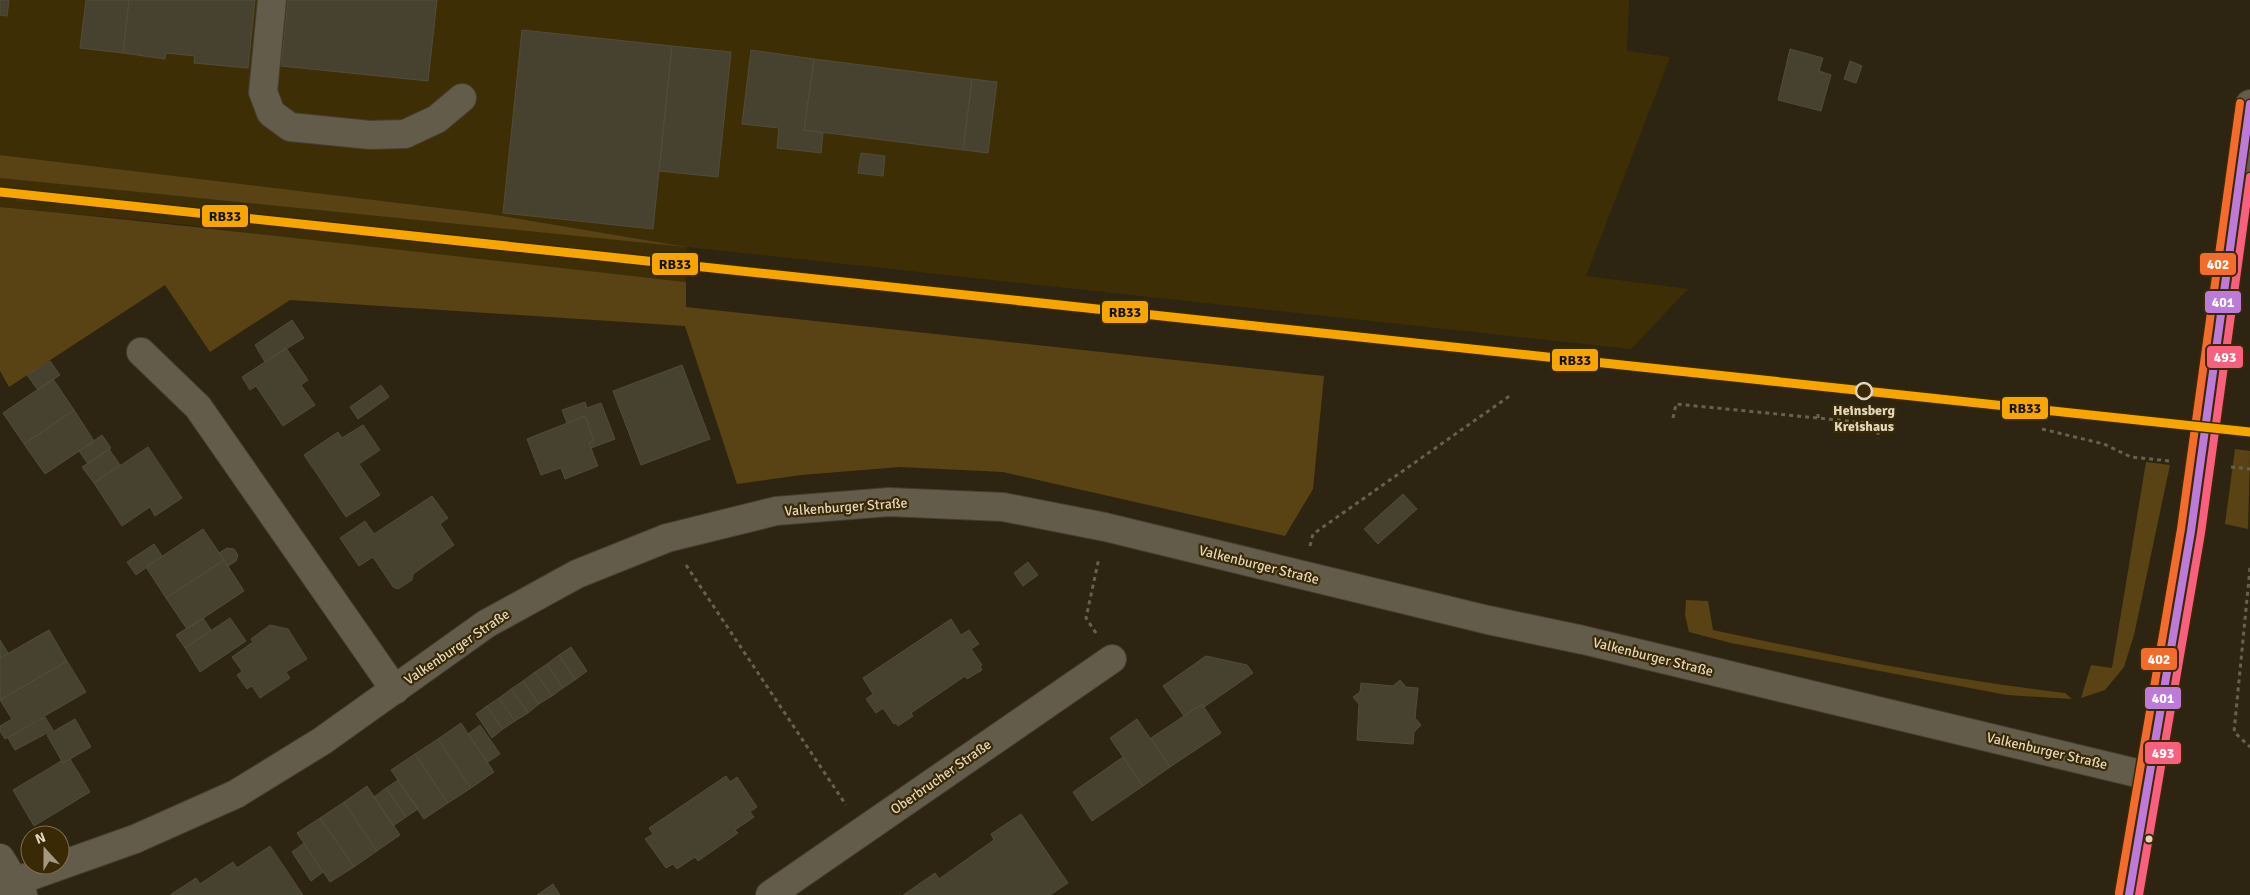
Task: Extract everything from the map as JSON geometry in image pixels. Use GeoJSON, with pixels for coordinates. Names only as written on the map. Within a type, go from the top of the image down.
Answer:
{"type":"FeatureCollection","features":[{"type":"Feature","properties":{"kind":"street"},"geometry":{"type":"LineString","coordinates":[[272,0],[263,92],[271,113],[290,127],[370,135],[405,134],[437,119],[462,98]]}},
{"type":"Feature","properties":{"kind":"street"},"geometry":{"type":"LineString","coordinates":[[2128,895],[2191,531],[2250,104]]}},
{"type":"Feature","properties":{"kind":"street","name":"Valkenburger Straße"},"geometry":{"type":"LineString","coordinates":[[141,352],[198,407],[395,690]]}},
{"type":"Feature","properties":{"kind":"street","name":"Valkenburger Straße"},"geometry":{"type":"LineString","coordinates":[[12,887],[135,839],[236,794],[322,741],[486,624],[578,574],[667,538],[776,511],[889,502],[1003,507],[1105,527],[1302,576],[1655,657],[2149,776]]}},
{"type":"Feature","properties":{"kind":"street","name":"Oberbrucher Straße"},"geometry":{"type":"LineString","coordinates":[[770,895],[1112,659]]}},
{"type":"Feature","properties":{"kind":"street"},"geometry":{"type":"LineString","coordinates":[[0,858],[12,887]]}},
{"type":"Feature","properties":{"kind":"path"},"geometry":{"type":"LineString","coordinates":[[1302,576],[1313,534],[1511,395]]}},
{"type":"Feature","properties":{"kind":"path"},"geometry":{"type":"LineString","coordinates":[[1673,418],[1676,404],[1878,424],[1878,439]]}},
{"type":"Feature","properties":{"kind":"path"},"geometry":{"type":"LineString","coordinates":[[1818,412],[1818,418]]}},
{"type":"Feature","properties":{"kind":"path"},"geometry":{"type":"LineString","coordinates":[[2042,429],[2104,444],[2130,457],[2199,463]]}},
{"type":"Feature","properties":{"kind":"path"},"geometry":{"type":"LineString","coordinates":[[1105,527],[1086,618],[1112,659]]}},
{"type":"Feature","properties":{"kind":"path"},"geometry":{"type":"LineString","coordinates":[[667,538],[863,831]]}},
{"type":"Feature","properties":{"kind":"path"},"geometry":{"type":"LineString","coordinates":[[2250,568],[2234,732],[2250,747]]}},
{"type":"Feature","properties":{"kind":"shaded area"},"geometry":{"type":"Polygon","coordinates":[[[0,0],[1629,0],[1627,51],[1670,57],[1586,276],[1688,289],[1631,349],[687,247],[686,282],[330,243],[179,224],[0,207],[0,178],[5,178],[675,245],[490,214],[0,155],[0,0]]]}},
{"type":"Feature","properties":{"kind":"shaded area"},"geometry":{"type":"Polygon","coordinates":[[[0,155],[490,214],[687,247],[0,178],[0,155]]]}},
{"type":"Feature","properties":{"kind":"shaded area"},"geometry":{"type":"Polygon","coordinates":[[[0,207],[686,282],[686,307],[1324,376],[1313,489],[1285,536],[1003,472],[900,467],[801,475],[737,484],[685,326],[290,300],[210,352],[165,285],[9,387],[0,371],[0,207]]]}},
{"type":"Feature","properties":{"kind":"shaded area"},"geometry":{"type":"Polygon","coordinates":[[[2235,449],[2250,451],[2248,529],[2225,524],[2235,449]]]}},
{"type":"Feature","properties":{"kind":"shaded area"},"geometry":{"type":"Polygon","coordinates":[[[2146,462],[2170,465],[2134,635],[2124,667],[2105,690],[2081,698],[2091,665],[2112,668],[2146,462]]]}},
{"type":"Feature","properties":{"kind":"shaded area"},"geometry":{"type":"Polygon","coordinates":[[[1686,600],[1708,601],[1713,630],[1932,674],[2065,693],[2072,699],[2007,695],[1731,643],[1689,632],[1685,615],[1686,600]]]}},
{"type":"Feature","properties":{"kind":"building"},"geometry":{"type":"Polygon","coordinates":[[[0,0],[9,0],[7,16],[0,15],[0,0]]]}},
{"type":"Feature","properties":{"kind":"building"},"geometry":{"type":"Polygon","coordinates":[[[86,0],[129,0],[123,53],[80,48],[86,0]]]}},
{"type":"Feature","properties":{"kind":"building"},"geometry":{"type":"Polygon","coordinates":[[[129,0],[255,0],[248,68],[194,63],[195,56],[166,53],[165,59],[123,53],[129,0]]]}},
{"type":"Feature","properties":{"kind":"building"},"geometry":{"type":"Polygon","coordinates":[[[288,0],[437,0],[428,81],[281,66],[288,0]]]}},
{"type":"Feature","properties":{"kind":"building"},"geometry":{"type":"Polygon","coordinates":[[[522,30],[672,46],[653,229],[503,213],[522,30]]]}},
{"type":"Feature","properties":{"kind":"building"},"geometry":{"type":"Polygon","coordinates":[[[672,46],[731,52],[718,177],[659,171],[672,46]]]}},
{"type":"Feature","properties":{"kind":"building"},"geometry":{"type":"Polygon","coordinates":[[[1790,49],[1823,58],[1819,71],[1831,75],[1821,111],[1778,100],[1790,49]]]}},
{"type":"Feature","properties":{"kind":"building"},"geometry":{"type":"Polygon","coordinates":[[[751,50],[814,59],[804,130],[823,133],[821,153],[777,148],[779,128],[742,124],[751,50]]]}},
{"type":"Feature","properties":{"kind":"building"},"geometry":{"type":"Polygon","coordinates":[[[814,59],[972,79],[963,150],[804,130],[814,59]]]}},
{"type":"Feature","properties":{"kind":"building"},"geometry":{"type":"Polygon","coordinates":[[[1850,61],[1862,66],[1856,83],[1844,79],[1850,61]]]}},
{"type":"Feature","properties":{"kind":"building"},"geometry":{"type":"Polygon","coordinates":[[[972,79],[997,82],[988,153],[963,150],[972,79]]]}},
{"type":"Feature","properties":{"kind":"building"},"geometry":{"type":"Polygon","coordinates":[[[861,153],[885,156],[883,176],[858,173],[861,153]]]}},
{"type":"Feature","properties":{"kind":"building"},"geometry":{"type":"Polygon","coordinates":[[[292,320],[304,338],[265,362],[255,345],[292,320]]]}},
{"type":"Feature","properties":{"kind":"building"},"geometry":{"type":"Polygon","coordinates":[[[286,348],[308,380],[301,385],[315,405],[283,426],[256,386],[250,390],[242,377],[286,348]]]}},
{"type":"Feature","properties":{"kind":"building"},"geometry":{"type":"Polygon","coordinates":[[[50,361],[60,375],[38,390],[27,375],[50,361]]]}},
{"type":"Feature","properties":{"kind":"building"},"geometry":{"type":"Polygon","coordinates":[[[682,365],[710,439],[641,465],[613,391],[682,365]]]}},
{"type":"Feature","properties":{"kind":"building"},"geometry":{"type":"Polygon","coordinates":[[[53,379],[74,410],[24,444],[3,413],[53,379]]]}},
{"type":"Feature","properties":{"kind":"building"},"geometry":{"type":"Polygon","coordinates":[[[381,385],[389,397],[358,419],[350,407],[381,385]]]}},
{"type":"Feature","properties":{"kind":"building"},"geometry":{"type":"Polygon","coordinates":[[[585,402],[587,408],[601,403],[615,439],[591,448],[589,443],[594,441],[585,416],[567,423],[562,410],[585,402]]]}},
{"type":"Feature","properties":{"kind":"building"},"geometry":{"type":"Polygon","coordinates":[[[74,410],[94,441],[45,474],[24,444],[74,410]]]}},
{"type":"Feature","properties":{"kind":"building"},"geometry":{"type":"Polygon","coordinates":[[[585,416],[594,441],[589,443],[598,466],[565,479],[561,468],[541,475],[527,439],[585,416]]]}},
{"type":"Feature","properties":{"kind":"building"},"geometry":{"type":"Polygon","coordinates":[[[363,425],[380,450],[359,464],[380,495],[346,517],[304,455],[338,432],[342,438],[363,425]]]}},
{"type":"Feature","properties":{"kind":"building"},"geometry":{"type":"Polygon","coordinates":[[[102,435],[111,448],[88,464],[79,451],[102,435]]]}},
{"type":"Feature","properties":{"kind":"building"},"geometry":{"type":"Polygon","coordinates":[[[148,447],[182,498],[155,516],[150,507],[122,526],[94,483],[148,447]]]}},
{"type":"Feature","properties":{"kind":"building"},"geometry":{"type":"Polygon","coordinates":[[[109,449],[120,465],[94,483],[82,467],[109,449]]]}},
{"type":"Feature","properties":{"kind":"building"},"geometry":{"type":"Polygon","coordinates":[[[1403,494],[1417,509],[1378,544],[1364,529],[1403,494]]]}},
{"type":"Feature","properties":{"kind":"building"},"geometry":{"type":"Polygon","coordinates":[[[432,496],[448,518],[440,524],[454,545],[413,574],[412,580],[398,589],[393,587],[373,557],[359,566],[340,538],[365,521],[374,534],[432,496]]]}},
{"type":"Feature","properties":{"kind":"building"},"geometry":{"type":"Polygon","coordinates":[[[203,529],[224,560],[166,598],[146,567],[203,529]]]}},
{"type":"Feature","properties":{"kind":"building"},"geometry":{"type":"Polygon","coordinates":[[[154,544],[162,556],[136,575],[127,562],[154,544]]]}},
{"type":"Feature","properties":{"kind":"building"},"geometry":{"type":"Polygon","coordinates":[[[227,548],[234,549],[238,555],[236,561],[228,566],[219,553],[227,548]]]}},
{"type":"Feature","properties":{"kind":"building"},"geometry":{"type":"Polygon","coordinates":[[[224,560],[244,591],[187,629],[166,598],[224,560]]]}},
{"type":"Feature","properties":{"kind":"building"},"geometry":{"type":"Polygon","coordinates":[[[1028,562],[1038,575],[1023,586],[1014,573],[1028,562]]]}},
{"type":"Feature","properties":{"kind":"building"},"geometry":{"type":"Polygon","coordinates":[[[203,618],[211,630],[185,648],[176,635],[203,618]]]}},
{"type":"Feature","properties":{"kind":"building"},"geometry":{"type":"Polygon","coordinates":[[[230,618],[246,641],[200,672],[185,648],[230,618]]]}},
{"type":"Feature","properties":{"kind":"building"},"geometry":{"type":"Polygon","coordinates":[[[951,619],[961,635],[969,630],[979,644],[971,649],[982,665],[980,666],[982,670],[967,679],[965,676],[911,713],[913,716],[898,726],[896,723],[894,724],[883,708],[876,713],[866,699],[873,694],[863,678],[951,619]]]}},
{"type":"Feature","properties":{"kind":"building"},"geometry":{"type":"Polygon","coordinates":[[[270,625],[288,629],[307,659],[286,672],[290,678],[260,698],[252,686],[247,689],[237,675],[242,671],[232,657],[253,642],[251,639],[270,625]]]}},
{"type":"Feature","properties":{"kind":"building"},"geometry":{"type":"Polygon","coordinates":[[[49,630],[67,661],[0,700],[0,658],[49,630]]]}},
{"type":"Feature","properties":{"kind":"building"},"geometry":{"type":"Polygon","coordinates":[[[0,640],[8,653],[0,658],[0,640]]]}},
{"type":"Feature","properties":{"kind":"building"},"geometry":{"type":"Polygon","coordinates":[[[571,647],[587,671],[575,680],[559,655],[571,647]]]}},
{"type":"Feature","properties":{"kind":"building"},"geometry":{"type":"Polygon","coordinates":[[[559,655],[575,680],[563,688],[547,664],[559,655]]]}},
{"type":"Feature","properties":{"kind":"building"},"geometry":{"type":"Polygon","coordinates":[[[1206,656],[1247,665],[1253,673],[1204,707],[1202,704],[1184,716],[1163,686],[1206,656]]]}},
{"type":"Feature","properties":{"kind":"building"},"geometry":{"type":"Polygon","coordinates":[[[67,661],[86,692],[5,739],[0,731],[0,726],[12,719],[0,700],[67,661]]]}},
{"type":"Feature","properties":{"kind":"building"},"geometry":{"type":"Polygon","coordinates":[[[547,664],[563,688],[552,696],[535,672],[547,664]]]}},
{"type":"Feature","properties":{"kind":"building"},"geometry":{"type":"Polygon","coordinates":[[[535,672],[552,696],[539,704],[523,681],[535,672]]]}},
{"type":"Feature","properties":{"kind":"building"},"geometry":{"type":"Polygon","coordinates":[[[1400,680],[1406,687],[1418,688],[1415,718],[1421,725],[1414,732],[1413,744],[1357,740],[1359,704],[1353,697],[1360,692],[1361,683],[1393,686],[1400,680]]]}},
{"type":"Feature","properties":{"kind":"building"},"geometry":{"type":"Polygon","coordinates":[[[523,681],[539,704],[528,713],[511,689],[523,681]]]}},
{"type":"Feature","properties":{"kind":"building"},"geometry":{"type":"Polygon","coordinates":[[[511,689],[528,713],[515,721],[499,698],[511,689]]]}},
{"type":"Feature","properties":{"kind":"building"},"geometry":{"type":"Polygon","coordinates":[[[499,698],[515,721],[503,729],[487,706],[499,698]]]}},
{"type":"Feature","properties":{"kind":"building"},"geometry":{"type":"Polygon","coordinates":[[[1202,704],[1221,733],[1170,767],[1151,738],[1202,704]]]}},
{"type":"Feature","properties":{"kind":"building"},"geometry":{"type":"Polygon","coordinates":[[[487,706],[503,729],[492,738],[476,714],[487,706]]]}},
{"type":"Feature","properties":{"kind":"building"},"geometry":{"type":"Polygon","coordinates":[[[45,717],[53,730],[15,750],[8,738],[45,717]]]}},
{"type":"Feature","properties":{"kind":"building"},"geometry":{"type":"Polygon","coordinates":[[[75,719],[91,747],[63,763],[47,735],[75,719]]]}},
{"type":"Feature","properties":{"kind":"building"},"geometry":{"type":"Polygon","coordinates":[[[1137,719],[1170,767],[1143,786],[1110,738],[1137,719]]]}},
{"type":"Feature","properties":{"kind":"building"},"geometry":{"type":"Polygon","coordinates":[[[461,723],[494,772],[471,788],[438,739],[461,723]]]}},
{"type":"Feature","properties":{"kind":"building"},"geometry":{"type":"Polygon","coordinates":[[[480,725],[500,754],[488,762],[468,734],[480,725]]]}},
{"type":"Feature","properties":{"kind":"building"},"geometry":{"type":"Polygon","coordinates":[[[438,739],[471,788],[448,803],[415,754],[438,739]]]}},
{"type":"Feature","properties":{"kind":"building"},"geometry":{"type":"Polygon","coordinates":[[[415,754],[448,803],[424,819],[391,770],[415,754]]]}},
{"type":"Feature","properties":{"kind":"building"},"geometry":{"type":"Polygon","coordinates":[[[1123,757],[1143,786],[1092,821],[1073,792],[1123,757]]]}},
{"type":"Feature","properties":{"kind":"building"},"geometry":{"type":"Polygon","coordinates":[[[70,759],[90,792],[33,825],[13,790],[61,761],[63,763],[70,759]]]}},
{"type":"Feature","properties":{"kind":"building"},"geometry":{"type":"Polygon","coordinates":[[[726,776],[730,782],[737,777],[757,807],[750,812],[754,817],[735,830],[738,833],[698,861],[695,857],[677,869],[673,864],[666,868],[645,839],[653,834],[649,828],[726,776]]]}},
{"type":"Feature","properties":{"kind":"building"},"geometry":{"type":"Polygon","coordinates":[[[398,780],[418,809],[406,817],[386,788],[398,780]]]}},
{"type":"Feature","properties":{"kind":"building"},"geometry":{"type":"Polygon","coordinates":[[[367,786],[400,835],[377,851],[344,802],[367,786]]]}},
{"type":"Feature","properties":{"kind":"building"},"geometry":{"type":"Polygon","coordinates":[[[386,788],[406,817],[393,826],[374,797],[386,788]]]}},
{"type":"Feature","properties":{"kind":"building"},"geometry":{"type":"Polygon","coordinates":[[[344,802],[377,851],[354,867],[320,818],[344,802]]]}},
{"type":"Feature","properties":{"kind":"building"},"geometry":{"type":"Polygon","coordinates":[[[1021,814],[1068,883],[1050,895],[903,895],[935,873],[939,879],[994,840],[991,834],[1021,814]]]}},
{"type":"Feature","properties":{"kind":"building"},"geometry":{"type":"Polygon","coordinates":[[[320,818],[354,867],[330,882],[297,833],[320,818]]]}},
{"type":"Feature","properties":{"kind":"building"},"geometry":{"type":"Polygon","coordinates":[[[304,843],[323,872],[311,881],[292,852],[304,843]]]}},
{"type":"Feature","properties":{"kind":"building"},"geometry":{"type":"Polygon","coordinates":[[[270,846],[303,895],[170,895],[196,878],[200,884],[233,862],[237,868],[270,846]]]}},
{"type":"Feature","properties":{"kind":"building"},"geometry":{"type":"Polygon","coordinates":[[[553,884],[560,895],[537,895],[553,884]]]}},
{"type":"Feature","properties":{"kind":"transit line","name":"402"},"geometry":{"type":"LineString","coordinates":[[2119,893],[2181,529],[2240,103]]}},
{"type":"Feature","properties":{"kind":"transit line","name":"401"},"geometry":{"type":"LineString","coordinates":[[2129,895],[2191,531],[2250,104]]}},
{"type":"Feature","properties":{"kind":"transit line","name":"493"},"geometry":{"type":"LineString","coordinates":[[2139,895],[2201,533],[2250,177]]}},
{"type":"Feature","properties":{"kind":"transit line","name":"RB33"},"geometry":{"type":"LineString","coordinates":[[0,192],[2250,432]]}},
{"type":"Feature","properties":{"kind":"place","name":"Heinsberg Kreishaus"},"geometry":{"type":"Point","coordinates":[1864,391]}}]}
